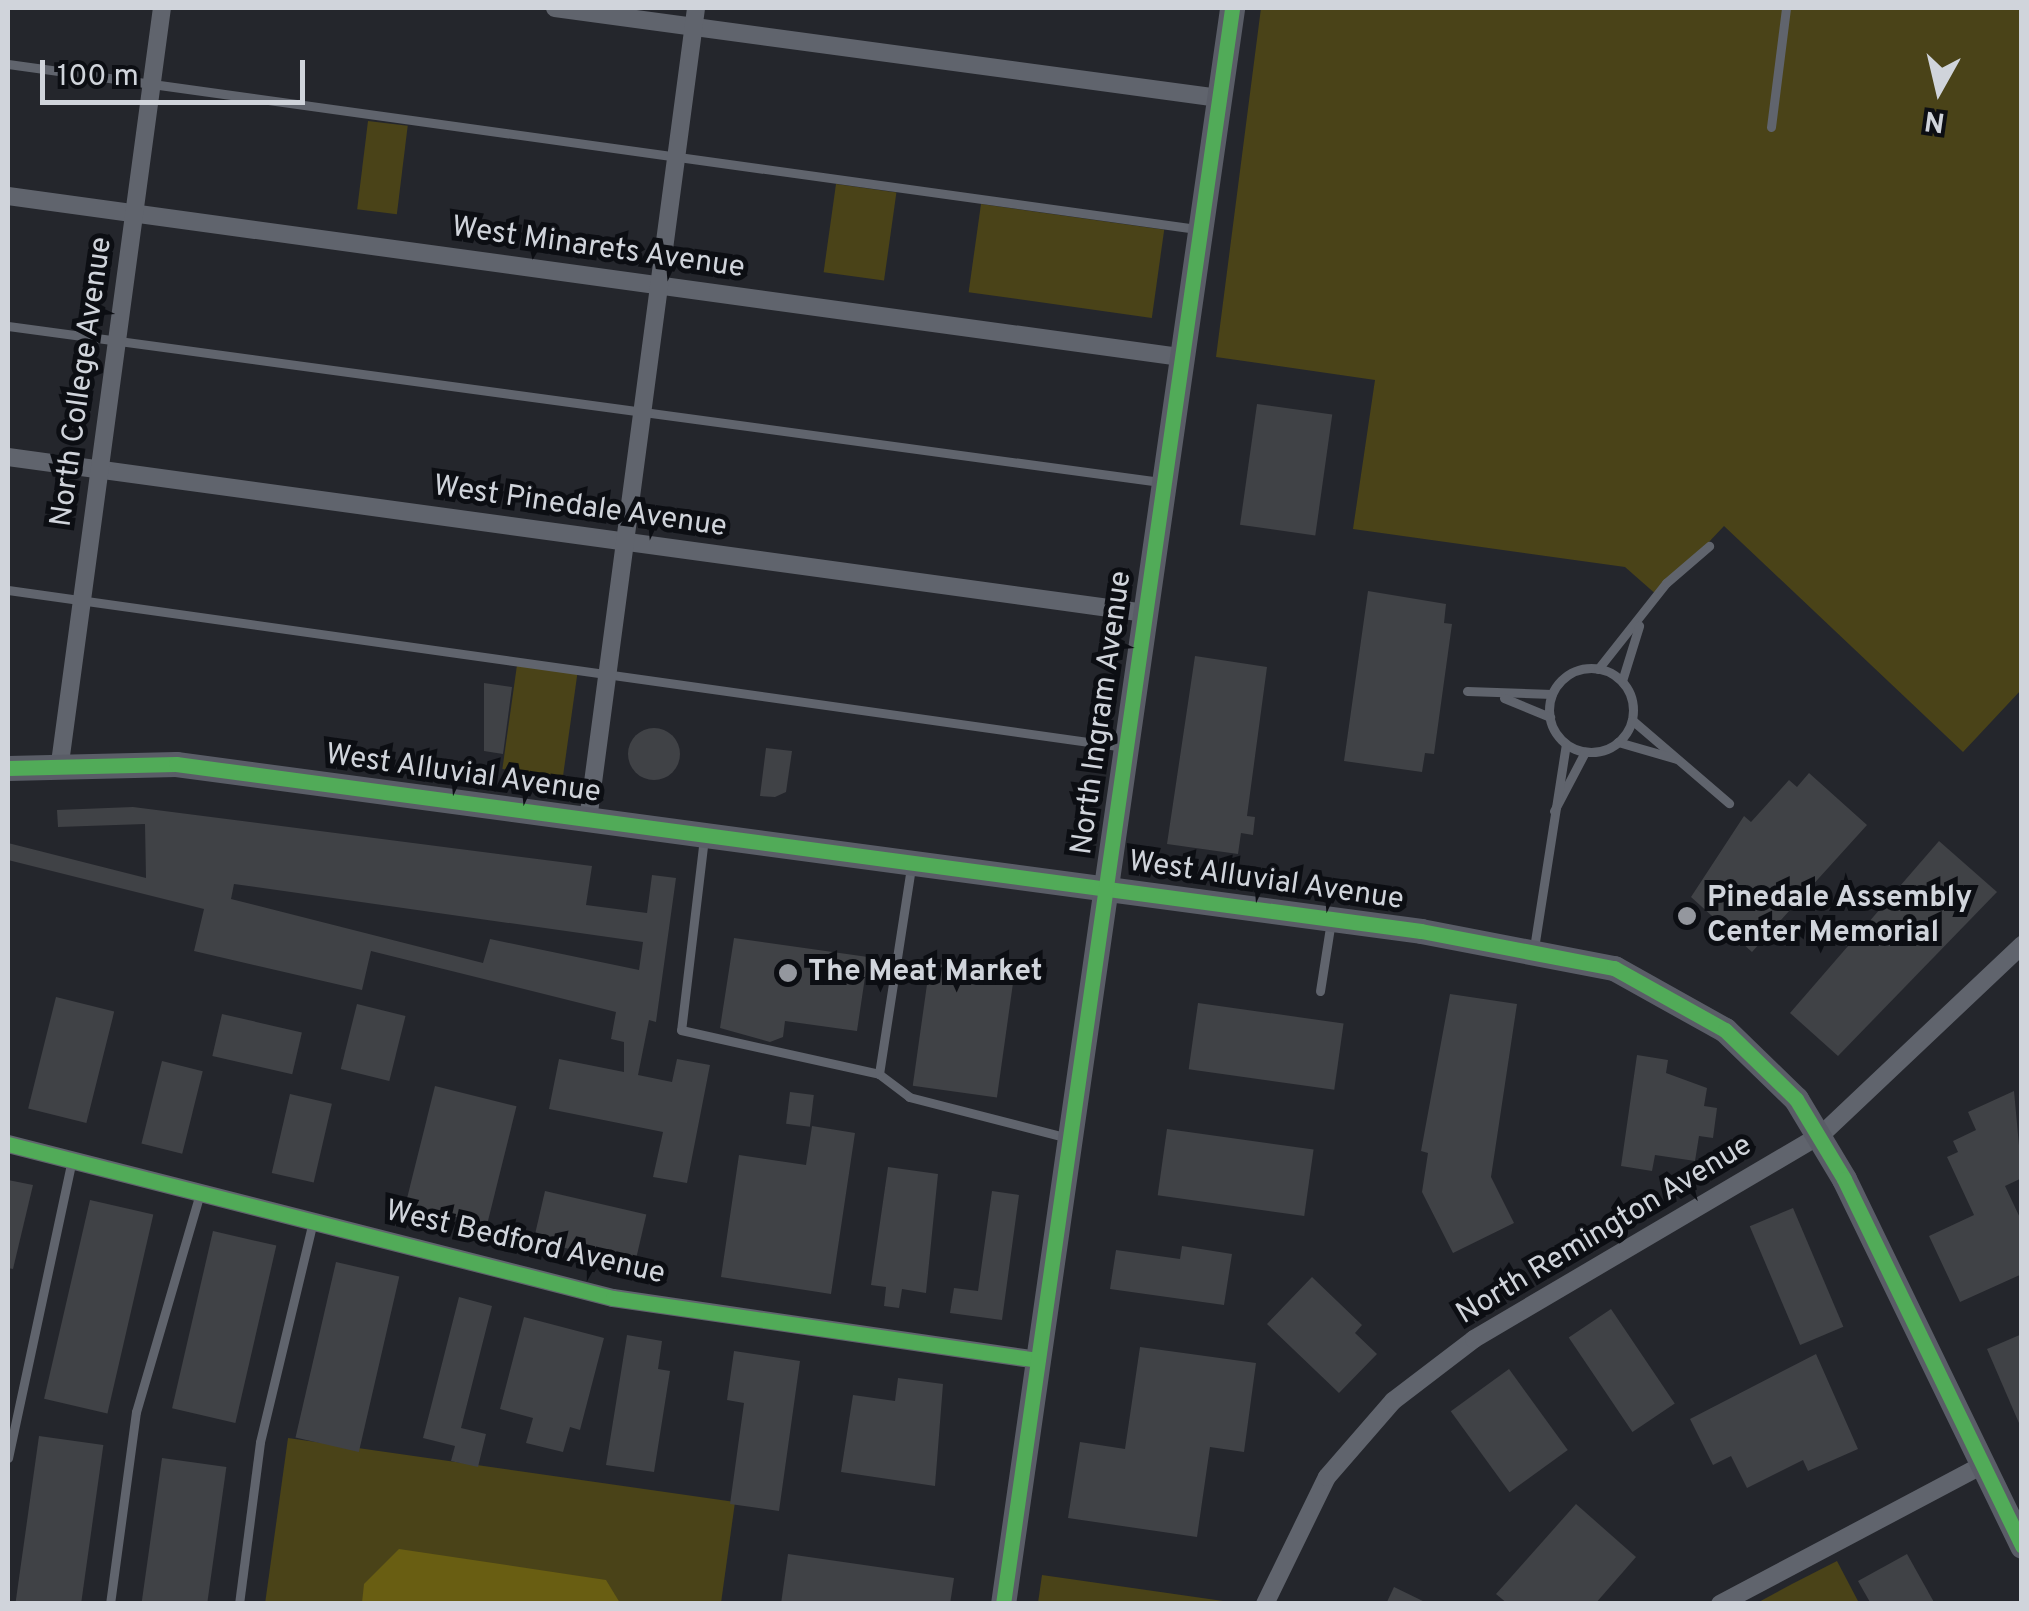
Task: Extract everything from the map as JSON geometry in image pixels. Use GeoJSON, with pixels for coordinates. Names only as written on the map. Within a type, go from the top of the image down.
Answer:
{"type":"FeatureCollection","features":[{"type":"Feature","properties":{"kind":"street","name":"North College Avenue"},"geometry":{"type":"LineString","coordinates":[[60,763],[162,8]]}},
{"type":"Feature","properties":{"kind":"street"},"geometry":{"type":"LineString","coordinates":[[555,8],[695,17],[1219,98]]}},
{"type":"Feature","properties":{"kind":"street","name":"North Ingram Avenue"},"geometry":{"type":"LineString","coordinates":[[1003,1604],[1232,8]]}},
{"type":"Feature","properties":{"kind":"street"},"geometry":{"type":"LineString","coordinates":[[588,820],[695,17]]}},
{"type":"Feature","properties":{"kind":"street","name":"West Minarets Avenue"},"geometry":{"type":"LineString","coordinates":[[8,196],[1181,357]]}},
{"type":"Feature","properties":{"kind":"street","name":"West Pinedale Avenue"},"geometry":{"type":"LineString","coordinates":[[8,457],[1145,613]]}},
{"type":"Feature","properties":{"kind":"street","name":"West Alluvial Avenue"},"geometry":{"type":"LineString","coordinates":[[8,768],[60,763],[176,764],[1331,918],[1534,948],[1614,968],[1694,1008],[1768,1067],[1821,1136],[2022,1546]]}},
{"type":"Feature","properties":{"kind":"street","name":"North Remington Avenue"},"geometry":{"type":"LineString","coordinates":[[1265,1604],[1337,1463],[1425,1374],[1821,1136],[2022,945]]}},
{"type":"Feature","properties":{"kind":"street","name":"West Bedford Avenue"},"geometry":{"type":"LineString","coordinates":[[8,1144],[613,1298],[1037,1360]]}},
{"type":"Feature","properties":{"kind":"street"},"geometry":{"type":"LineString","coordinates":[[1720,1604],[1982,1465]]}},
{"type":"Feature","properties":{"kind":"lane"},"geometry":{"type":"LineString","coordinates":[[1771,127],[1786,8]]}},
{"type":"Feature","properties":{"kind":"lane"},"geometry":{"type":"LineString","coordinates":[[8,64],[1200,230]]}},
{"type":"Feature","properties":{"kind":"lane"},"geometry":{"type":"LineString","coordinates":[[8,326],[1163,482]]}},
{"type":"Feature","properties":{"kind":"lane"},"geometry":{"type":"LineString","coordinates":[[1680,760],[1618,742],[1585,752],[1566,744],[1550,717],[1552,694],[1570,673],[1598,668],[1710,546]]}},
{"type":"Feature","properties":{"kind":"lane"},"geometry":{"type":"LineString","coordinates":[[8,590],[1126,747]]}},
{"type":"Feature","properties":{"kind":"lane"},"geometry":{"type":"LineString","coordinates":[[1642,618],[1622,682],[1632,720],[1728,804]]}},
{"type":"Feature","properties":{"kind":"lane"},"geometry":{"type":"LineString","coordinates":[[1598,668],[1622,682]]}},
{"type":"Feature","properties":{"kind":"lane"},"geometry":{"type":"LineString","coordinates":[[1467,691],[1552,694]]}},
{"type":"Feature","properties":{"kind":"lane"},"geometry":{"type":"LineString","coordinates":[[1497,695],[1550,717]]}},
{"type":"Feature","properties":{"kind":"lane"},"geometry":{"type":"LineString","coordinates":[[1618,742],[1632,720]]}},
{"type":"Feature","properties":{"kind":"lane"},"geometry":{"type":"LineString","coordinates":[[1534,948],[1551,818],[1566,744]]}},
{"type":"Feature","properties":{"kind":"lane"},"geometry":{"type":"LineString","coordinates":[[1551,818],[1585,752]]}},
{"type":"Feature","properties":{"kind":"lane"},"geometry":{"type":"LineString","coordinates":[[704,836],[681,1030],[879,1074],[910,1096],[1070,1138]]}},
{"type":"Feature","properties":{"kind":"lane"},"geometry":{"type":"LineString","coordinates":[[879,1074],[911,864]]}},
{"type":"Feature","properties":{"kind":"lane"},"geometry":{"type":"LineString","coordinates":[[1320,991],[1331,918]]}},
{"type":"Feature","properties":{"kind":"lane"},"geometry":{"type":"LineString","coordinates":[[8,1458],[72,1159]]}},
{"type":"Feature","properties":{"kind":"lane"},"geometry":{"type":"LineString","coordinates":[[110,1604],[136,1412],[188,1213],[201,1192]]}},
{"type":"Feature","properties":{"kind":"lane"},"geometry":{"type":"LineString","coordinates":[[239,1604],[260,1442],[313,1221]]}},
{"type":"Feature","properties":{"kind":"shaded area"},"geometry":{"type":"Polygon","coordinates":[[[1261,8],[2021,8],[2021,690],[1963,752],[1724,526],[1658,596],[1625,567],[1353,529],[1375,380],[1216,357],[1261,8]]]}},
{"type":"Feature","properties":{"kind":"shaded area"},"geometry":{"type":"Polygon","coordinates":[[[368,121],[408,126],[397,214],[357,209],[368,121]]]}},
{"type":"Feature","properties":{"kind":"shaded area"},"geometry":{"type":"Polygon","coordinates":[[[836,184],[896,192],[884,281],[824,272],[836,184]]]}},
{"type":"Feature","properties":{"kind":"shaded area"},"geometry":{"type":"Polygon","coordinates":[[[981,204],[1164,230],[1152,318],[969,292],[981,204]]]}},
{"type":"Feature","properties":{"kind":"shaded area"},"geometry":{"type":"Polygon","coordinates":[[[517,665],[577,673],[563,777],[502,769],[517,665]]]}},
{"type":"Feature","properties":{"kind":"shaded area"},"geometry":{"type":"Polygon","coordinates":[[[288,1438],[735,1502],[721,1603],[265,1604],[288,1438]]]}},
{"type":"Feature","properties":{"kind":"shaded area"},"geometry":{"type":"Polygon","coordinates":[[[399,1549],[606,1580],[620,1603],[362,1603],[364,1584],[399,1549]]]}},
{"type":"Feature","properties":{"kind":"shaded area"},"geometry":{"type":"Polygon","coordinates":[[[1837,1561],[1859,1603],[1757,1603],[1792,1584],[1837,1561]]]}},
{"type":"Feature","properties":{"kind":"shaded area"},"geometry":{"type":"Polygon","coordinates":[[[1042,1575],[1237,1603],[1038,1603],[1042,1575]]]}},
{"type":"Feature","properties":{"kind":"building"},"geometry":{"type":"Polygon","coordinates":[[[1257,404],[1332,415],[1315,535],[1240,525],[1257,404]]]}},
{"type":"Feature","properties":{"kind":"building"},"geometry":{"type":"Polygon","coordinates":[[[1368,591],[1446,604],[1444,623],[1452,624],[1434,754],[1425,753],[1422,772],[1344,761],[1368,591]]]}},
{"type":"Feature","properties":{"kind":"building"},"geometry":{"type":"Polygon","coordinates":[[[1195,656],[1267,667],[1247,816],[1255,817],[1253,835],[1241,833],[1238,854],[1167,844],[1195,656]]]}},
{"type":"Feature","properties":{"kind":"building"},"geometry":{"type":"Polygon","coordinates":[[[484,683],[512,687],[503,754],[484,751],[484,683]]]}},
{"type":"Feature","properties":{"kind":"building"},"geometry":{"type":"Polygon","coordinates":[[[654,728],[672,736],[680,754],[672,772],[654,780],[636,772],[628,754],[636,736],[654,728]]]}},
{"type":"Feature","properties":{"kind":"building"},"geometry":{"type":"Polygon","coordinates":[[[766,748],[792,751],[786,792],[775,797],[760,796],[766,748]]]}},
{"type":"Feature","properties":{"kind":"building"},"geometry":{"type":"Polygon","coordinates":[[[1809,773],[1867,825],[1752,952],[1691,897],[1744,816],[1751,822],[1789,780],[1797,787],[1809,773]]]}},
{"type":"Feature","properties":{"kind":"building"},"geometry":{"type":"Polygon","coordinates":[[[133,807],[592,866],[586,905],[647,913],[652,875],[676,878],[656,1022],[649,1020],[638,1075],[672,1082],[677,1059],[710,1065],[687,1183],[653,1177],[663,1132],[549,1109],[559,1059],[624,1072],[624,1042],[611,1039],[616,1012],[371,951],[362,990],[194,951],[204,909],[8,860],[8,843],[146,878],[145,824],[58,827],[57,810],[133,807]],[[234,884],[231,899],[483,963],[490,939],[639,970],[643,942],[234,884]]]}},
{"type":"Feature","properties":{"kind":"building"},"geometry":{"type":"Polygon","coordinates":[[[1939,841],[1997,892],[1838,1056],[1790,1013],[1939,841]]]}},
{"type":"Feature","properties":{"kind":"building"},"geometry":{"type":"Polygon","coordinates":[[[734,938],[868,957],[857,1031],[785,1021],[783,1037],[770,1042],[720,1028],[734,938]]]}},
{"type":"Feature","properties":{"kind":"building"},"geometry":{"type":"Polygon","coordinates":[[[930,963],[1014,975],[997,1098],[913,1086],[930,963]]]}},
{"type":"Feature","properties":{"kind":"building"},"geometry":{"type":"Polygon","coordinates":[[[1450,994],[1517,1004],[1491,1177],[1514,1223],[1453,1253],[1422,1192],[1428,1153],[1421,1151],[1450,994]]]}},
{"type":"Feature","properties":{"kind":"building"},"geometry":{"type":"Polygon","coordinates":[[[56,997],[114,1012],[86,1123],[28,1109],[56,997]]]}},
{"type":"Feature","properties":{"kind":"building"},"geometry":{"type":"Polygon","coordinates":[[[1198,1003],[1344,1023],[1334,1090],[1189,1069],[1198,1003]]]}},
{"type":"Feature","properties":{"kind":"building"},"geometry":{"type":"Polygon","coordinates":[[[357,1004],[406,1016],[389,1081],[341,1069],[357,1004]]]}},
{"type":"Feature","properties":{"kind":"building"},"geometry":{"type":"Polygon","coordinates":[[[222,1014],[302,1032],[292,1074],[212,1056],[222,1014]]]}},
{"type":"Feature","properties":{"kind":"building"},"geometry":{"type":"Polygon","coordinates":[[[1637,1055],[1668,1060],[1666,1073],[1707,1088],[1704,1106],[1717,1108],[1713,1138],[1699,1136],[1695,1161],[1655,1155],[1652,1171],[1621,1166],[1637,1055]]]}},
{"type":"Feature","properties":{"kind":"building"},"geometry":{"type":"Polygon","coordinates":[[[162,1061],[203,1071],[182,1154],[141,1143],[162,1061]]]}},
{"type":"Feature","properties":{"kind":"building"},"geometry":{"type":"Polygon","coordinates":[[[435,1086],[517,1106],[487,1225],[405,1204],[435,1086]]]}},
{"type":"Feature","properties":{"kind":"building"},"geometry":{"type":"Polygon","coordinates":[[[2014,1091],[2022,1178],[2005,1186],[2022,1222],[2022,1274],[1960,1302],[1929,1236],[1974,1215],[1947,1157],[1958,1152],[1953,1141],[1976,1130],[1968,1112],[2014,1091]]]}},
{"type":"Feature","properties":{"kind":"building"},"geometry":{"type":"Polygon","coordinates":[[[790,1092],[814,1095],[810,1127],[786,1124],[790,1092]]]}},
{"type":"Feature","properties":{"kind":"building"},"geometry":{"type":"Polygon","coordinates":[[[290,1094],[332,1104],[314,1183],[272,1173],[290,1094]]]}},
{"type":"Feature","properties":{"kind":"building"},"geometry":{"type":"Polygon","coordinates":[[[812,1126],[855,1133],[831,1294],[721,1277],[739,1155],[806,1165],[812,1126]]]}},
{"type":"Feature","properties":{"kind":"building"},"geometry":{"type":"Polygon","coordinates":[[[1167,1129],[1314,1150],[1304,1216],[1158,1195],[1167,1129]]]}},
{"type":"Feature","properties":{"kind":"building"},"geometry":{"type":"Polygon","coordinates":[[[888,1167],[938,1174],[926,1293],[902,1289],[899,1308],[884,1306],[886,1287],[871,1285],[888,1167]]]}},
{"type":"Feature","properties":{"kind":"building"},"geometry":{"type":"Polygon","coordinates":[[[8,1180],[33,1185],[13,1269],[8,1268],[8,1180]]]}},
{"type":"Feature","properties":{"kind":"building"},"geometry":{"type":"Polygon","coordinates":[[[545,1191],[646,1214],[635,1264],[534,1241],[545,1191]]]}},
{"type":"Feature","properties":{"kind":"building"},"geometry":{"type":"Polygon","coordinates":[[[992,1191],[1019,1195],[1002,1320],[950,1313],[954,1288],[978,1291],[992,1191]]]}},
{"type":"Feature","properties":{"kind":"building"},"geometry":{"type":"Polygon","coordinates":[[[90,1200],[153,1215],[107,1413],[44,1399],[90,1200]]]}},
{"type":"Feature","properties":{"kind":"building"},"geometry":{"type":"Polygon","coordinates":[[[1793,1208],[1843,1327],[1800,1345],[1750,1226],[1793,1208]]]}},
{"type":"Feature","properties":{"kind":"building"},"geometry":{"type":"Polygon","coordinates":[[[213,1231],[276,1246],[235,1423],[172,1408],[213,1231]]]}},
{"type":"Feature","properties":{"kind":"building"},"geometry":{"type":"Polygon","coordinates":[[[1182,1246],[1232,1254],[1224,1305],[1110,1289],[1116,1250],[1180,1259],[1182,1246]]]}},
{"type":"Feature","properties":{"kind":"building"},"geometry":{"type":"Polygon","coordinates":[[[336,1262],[399,1277],[359,1452],[296,1437],[336,1262]]]}},
{"type":"Feature","properties":{"kind":"building"},"geometry":{"type":"Polygon","coordinates":[[[1312,1277],[1362,1325],[1355,1333],[1377,1354],[1339,1393],[1267,1324],[1312,1277]]]}},
{"type":"Feature","properties":{"kind":"building"},"geometry":{"type":"Polygon","coordinates":[[[459,1297],[492,1306],[461,1428],[486,1434],[478,1467],[451,1461],[455,1446],[423,1438],[459,1297]]]}},
{"type":"Feature","properties":{"kind":"building"},"geometry":{"type":"Polygon","coordinates":[[[1611,1309],[1675,1404],[1632,1432],[1569,1338],[1611,1309]]]}},
{"type":"Feature","properties":{"kind":"building"},"geometry":{"type":"Polygon","coordinates":[[[524,1317],[604,1338],[580,1430],[570,1427],[563,1452],[526,1443],[533,1418],[500,1409],[524,1317]]]}},
{"type":"Feature","properties":{"kind":"building"},"geometry":{"type":"Polygon","coordinates":[[[2022,1334],[2022,1430],[1987,1349],[2022,1334]]]}},
{"type":"Feature","properties":{"kind":"building"},"geometry":{"type":"Polygon","coordinates":[[[627,1335],[662,1341],[658,1369],[670,1371],[654,1472],[606,1465],[627,1335]]]}},
{"type":"Feature","properties":{"kind":"building"},"geometry":{"type":"Polygon","coordinates":[[[1140,1347],[1256,1363],[1244,1452],[1210,1447],[1197,1537],[1068,1518],[1080,1442],[1125,1449],[1140,1347]]]}},
{"type":"Feature","properties":{"kind":"building"},"geometry":{"type":"Polygon","coordinates":[[[734,1351],[800,1361],[779,1511],[730,1504],[744,1403],[727,1400],[734,1351]]]}},
{"type":"Feature","properties":{"kind":"building"},"geometry":{"type":"Polygon","coordinates":[[[1816,1354],[1858,1449],[1808,1471],[1803,1460],[1747,1488],[1731,1456],[1713,1465],[1690,1419],[1816,1354]]]}},
{"type":"Feature","properties":{"kind":"building"},"geometry":{"type":"Polygon","coordinates":[[[1509,1369],[1568,1450],[1510,1492],[1451,1411],[1509,1369]]]}},
{"type":"Feature","properties":{"kind":"building"},"geometry":{"type":"Polygon","coordinates":[[[898,1378],[943,1384],[935,1486],[841,1472],[853,1395],[895,1401],[898,1378]]]}},
{"type":"Feature","properties":{"kind":"building"},"geometry":{"type":"Polygon","coordinates":[[[39,1436],[103,1445],[81,1604],[15,1604],[39,1436]]]}},
{"type":"Feature","properties":{"kind":"building"},"geometry":{"type":"Polygon","coordinates":[[[162,1458],[226,1467],[207,1604],[141,1604],[162,1458]]]}},
{"type":"Feature","properties":{"kind":"building"},"geometry":{"type":"Polygon","coordinates":[[[1576,1504],[1636,1557],[1595,1604],[1508,1604],[1496,1594],[1576,1504]]]}},
{"type":"Feature","properties":{"kind":"building"},"geometry":{"type":"Polygon","coordinates":[[[788,1554],[954,1578],[950,1604],[781,1604],[788,1554]]]}},
{"type":"Feature","properties":{"kind":"building"},"geometry":{"type":"Polygon","coordinates":[[[1907,1554],[1935,1604],[1871,1604],[1858,1581],[1907,1554]]]}},
{"type":"Feature","properties":{"kind":"building"},"geometry":{"type":"Polygon","coordinates":[[[1394,1587],[1429,1604],[1386,1604],[1394,1587]]]}},
{"type":"Feature","properties":{"kind":"cycle path"},"geometry":{"type":"LineString","coordinates":[[1003,1604],[1232,8]]}},
{"type":"Feature","properties":{"kind":"cycle path"},"geometry":{"type":"LineString","coordinates":[[8,768],[176,764],[1421,931],[1614,968],[1725,1030],[1796,1099],[1844,1179],[2022,1546]]}},
{"type":"Feature","properties":{"kind":"cycle path"},"geometry":{"type":"LineString","coordinates":[[8,1144],[613,1298],[1037,1360]]}},
{"type":"Feature","properties":{"kind":"place","name":"Pinedale Assembly Center Memorial"},"geometry":{"type":"Point","coordinates":[1687,916]}},
{"type":"Feature","properties":{"kind":"place","name":"The Meat Market"},"geometry":{"type":"Point","coordinates":[788,973]}}]}
